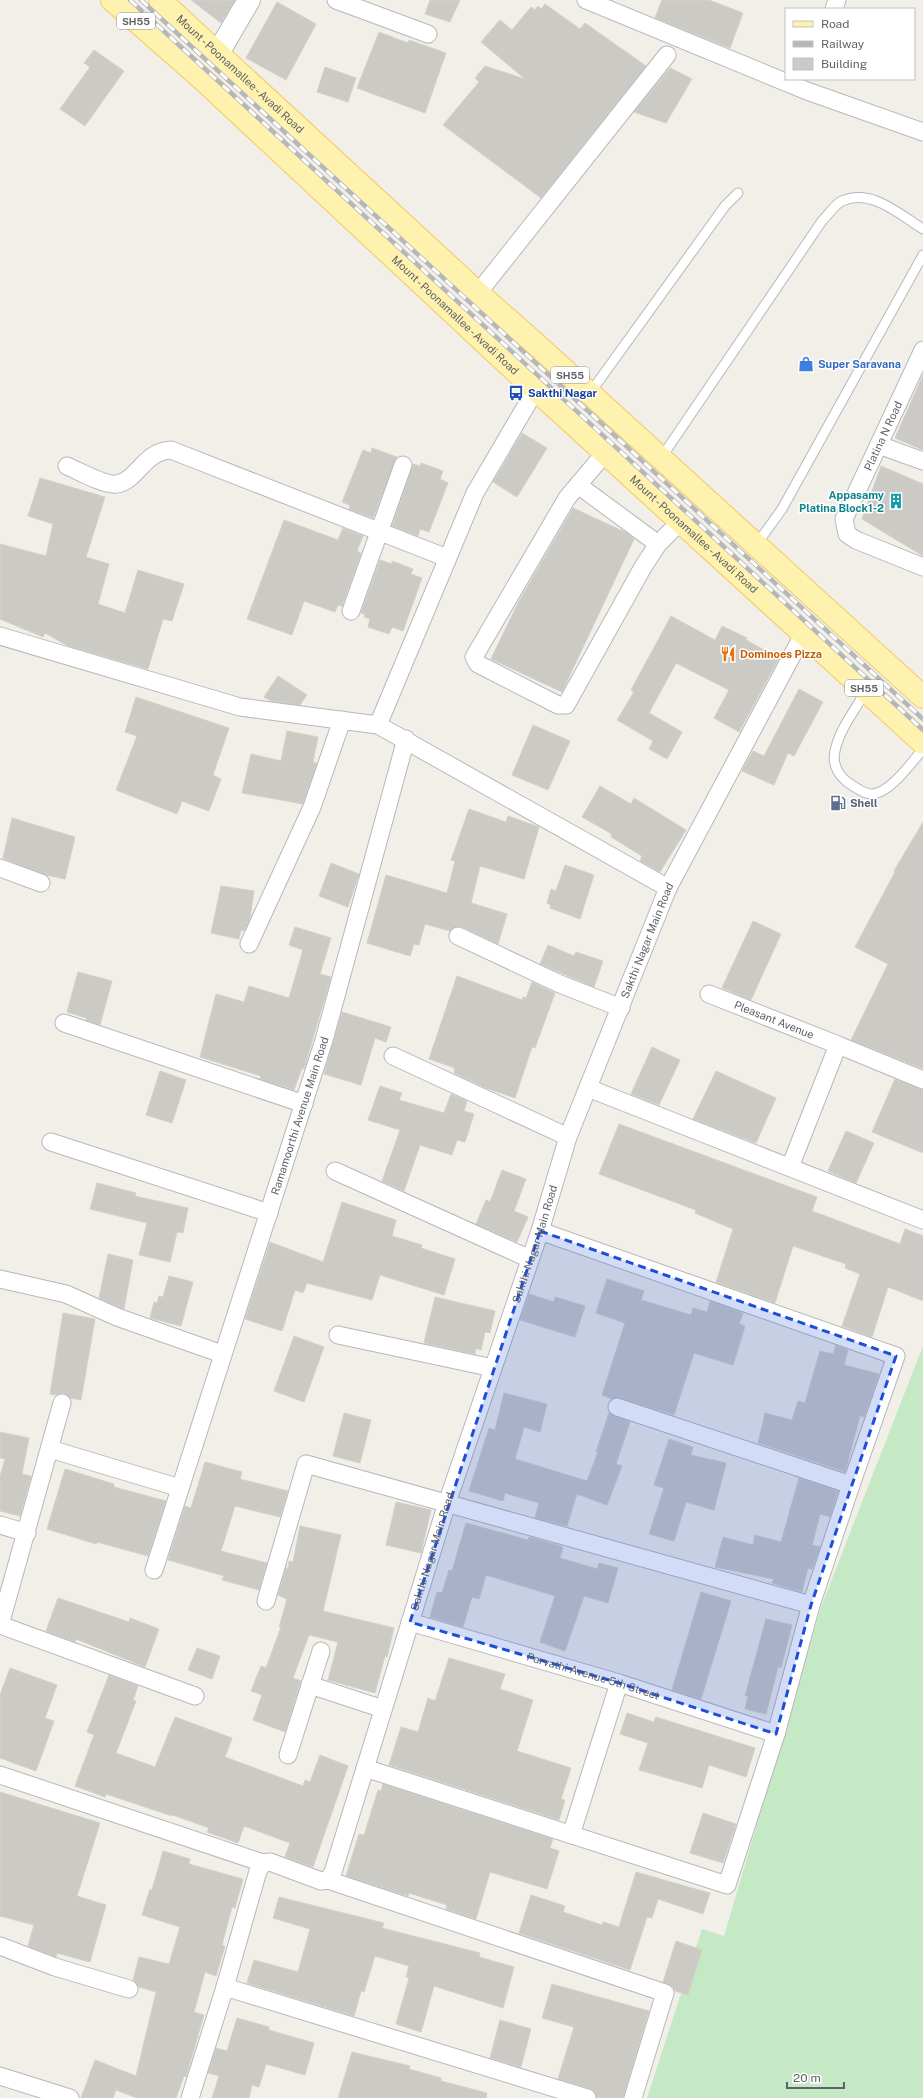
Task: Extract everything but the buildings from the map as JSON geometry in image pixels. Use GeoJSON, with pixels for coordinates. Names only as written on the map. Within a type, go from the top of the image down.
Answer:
{"type":"FeatureCollection","features":[{"type":"Feature","properties":{"kind":"main road","name":"Mount - Poonamallee - Avadi Road"},"geometry":{"type":"LineString","coordinates":[[112,0],[180,60],[605,453],[923,743]]}},
{"type":"Feature","properties":{"kind":"main road","name":"Mount - Poonamallee - Avadi Road"},"geometry":{"type":"LineString","coordinates":[[160,0],[478,293],[590,393],[923,697]]}},
{"type":"Feature","properties":{"kind":"main road"},"geometry":{"type":"LineString","coordinates":[[180,60],[202,38]]}},
{"type":"Feature","properties":{"kind":"main road"},"geometry":{"type":"LineString","coordinates":[[312,181],[332,159]]}},
{"type":"Feature","properties":{"kind":"street"},"geometry":{"type":"LineString","coordinates":[[218,53],[249,0]]}},
{"type":"Feature","properties":{"kind":"street"},"geometry":{"type":"LineString","coordinates":[[336,0],[428,34]]}},
{"type":"Feature","properties":{"kind":"street"},"geometry":{"type":"LineString","coordinates":[[586,0],[785,76]]}},
{"type":"Feature","properties":{"kind":"street"},"geometry":{"type":"LineString","coordinates":[[478,293],[667,55]]}},
{"type":"Feature","properties":{"kind":"street"},"geometry":{"type":"LineString","coordinates":[[796,80],[923,132]]}},
{"type":"Feature","properties":{"kind":"street","name":"Platina N Road"},"geometry":{"type":"LineString","coordinates":[[923,350],[844,520],[847,534],[856,540],[923,567]]}},
{"type":"Feature","properties":{"kind":"street"},"geometry":{"type":"LineString","coordinates":[[378,724],[475,493],[536,389]]}},
{"type":"Feature","properties":{"kind":"street"},"geometry":{"type":"LineString","coordinates":[[879,444],[923,461]]}},
{"type":"Feature","properties":{"kind":"street"},"geometry":{"type":"LineString","coordinates":[[67,466],[107,483],[117,484],[126,480],[154,454],[163,450],[171,450],[447,558]]}},
{"type":"Feature","properties":{"kind":"street"},"geometry":{"type":"LineString","coordinates":[[605,453],[567,498],[474,657],[478,664],[558,705],[566,705],[643,567],[658,544],[681,521]]}},
{"type":"Feature","properties":{"kind":"street"},"geometry":{"type":"LineString","coordinates":[[351,611],[403,465]]}},
{"type":"Feature","properties":{"kind":"street"},"geometry":{"type":"LineString","coordinates":[[578,485],[658,544]]}},
{"type":"Feature","properties":{"kind":"street","name":"Sakthi Nagar Main Road"},"geometry":{"type":"LineString","coordinates":[[328,1880],[334,1872],[447,1503],[540,1231],[568,1137],[668,888],[804,633]]}},
{"type":"Feature","properties":{"kind":"street"},"geometry":{"type":"LineString","coordinates":[[0,636],[240,708],[378,724],[668,888]]}},
{"type":"Feature","properties":{"kind":"street"},"geometry":{"type":"LineString","coordinates":[[249,944],[312,808],[342,720]]}},
{"type":"Feature","properties":{"kind":"street","name":"Ramamoorthi Avenue Main Road"},"geometry":{"type":"LineString","coordinates":[[154,1570],[222,1354],[324,1040],[406,739]]}},
{"type":"Feature","properties":{"kind":"street"},"geometry":{"type":"LineString","coordinates":[[0,868],[41,883]]}},
{"type":"Feature","properties":{"kind":"street"},"geometry":{"type":"LineString","coordinates":[[458,936],[560,984],[621,1008]]}},
{"type":"Feature","properties":{"kind":"street","name":"Pleasant Avenue"},"geometry":{"type":"LineString","coordinates":[[709,994],[923,1080]]}},
{"type":"Feature","properties":{"kind":"street"},"geometry":{"type":"LineString","coordinates":[[64,1024],[304,1104]]}},
{"type":"Feature","properties":{"kind":"street"},"geometry":{"type":"LineString","coordinates":[[790,1167],[838,1045]]}},
{"type":"Feature","properties":{"kind":"street"},"geometry":{"type":"LineString","coordinates":[[393,1056],[568,1137]]}},
{"type":"Feature","properties":{"kind":"street"},"geometry":{"type":"LineString","coordinates":[[588,1088],[923,1220]]}},
{"type":"Feature","properties":{"kind":"street"},"geometry":{"type":"LineString","coordinates":[[51,1142],[269,1213]]}},
{"type":"Feature","properties":{"kind":"street"},"geometry":{"type":"LineString","coordinates":[[335,1172],[530,1259]]}},
{"type":"Feature","properties":{"kind":"street"},"geometry":{"type":"LineString","coordinates":[[365,1768],[727,1885],[776,1734],[811,1605],[896,1356],[540,1231]]}},
{"type":"Feature","properties":{"kind":"street"},"geometry":{"type":"LineString","coordinates":[[0,1279],[66,1294],[117,1317],[222,1354]]}},
{"type":"Feature","properties":{"kind":"street"},"geometry":{"type":"LineString","coordinates":[[338,1335],[493,1368]]}},
{"type":"Feature","properties":{"kind":"street"},"geometry":{"type":"LineString","coordinates":[[62,1403],[27,1533],[0,1625],[195,1696]]}},
{"type":"Feature","properties":{"kind":"street"},"geometry":{"type":"LineString","coordinates":[[617,1407],[851,1485]]}},
{"type":"Feature","properties":{"kind":"street"},"geometry":{"type":"LineString","coordinates":[[50,1449],[180,1488]]}},
{"type":"Feature","properties":{"kind":"street"},"geometry":{"type":"LineString","coordinates":[[266,1601],[306,1464],[811,1605]]}},
{"type":"Feature","properties":{"kind":"street"},"geometry":{"type":"LineString","coordinates":[[0,1525],[27,1533]]}},
{"type":"Feature","properties":{"kind":"street","name":"Parvathi Avenue 5th Street"},"geometry":{"type":"LineString","coordinates":[[410,1622],[619,1683],[776,1734]]}},
{"type":"Feature","properties":{"kind":"street"},"geometry":{"type":"LineString","coordinates":[[288,1755],[321,1651]]}},
{"type":"Feature","properties":{"kind":"street"},"geometry":{"type":"LineString","coordinates":[[571,1835],[619,1683]]}},
{"type":"Feature","properties":{"kind":"street"},"geometry":{"type":"LineString","coordinates":[[310,1685],[383,1709]]}},
{"type":"Feature","properties":{"kind":"street"},"geometry":{"type":"LineString","coordinates":[[0,1775],[263,1862],[270,1862],[321,1881],[328,1880],[665,1993],[633,2098]]}},
{"type":"Feature","properties":{"kind":"street"},"geometry":{"type":"LineString","coordinates":[[190,2098],[225,1987],[258,1871],[263,1862]]}},
{"type":"Feature","properties":{"kind":"street"},"geometry":{"type":"LineString","coordinates":[[0,1946],[54,1967],[129,1989]]}},
{"type":"Feature","properties":{"kind":"street"},"geometry":{"type":"LineString","coordinates":[[225,1987],[587,2098]]}},
{"type":"Feature","properties":{"kind":"street"},"geometry":{"type":"LineString","coordinates":[[0,2076],[70,2098]]}},
{"type":"Feature","properties":{"kind":"lane"},"geometry":{"type":"LineString","coordinates":[[590,393],[725,206],[738,193]]}},
{"type":"Feature","properties":{"kind":"lane"},"geometry":{"type":"LineString","coordinates":[[661,458],[822,220],[841,201],[859,196],[875,199],[923,229]]}},
{"type":"Feature","properties":{"kind":"lane"},"geometry":{"type":"LineString","coordinates":[[756,545],[782,508],[923,255]]}},
{"type":"Feature","properties":{"kind":"lane"},"geometry":{"type":"LineString","coordinates":[[866,691],[839,739],[835,751],[834,762],[838,772],[843,778],[859,790],[869,794],[878,793],[891,785],[923,749]]}},
{"type":"Feature","properties":{"kind":"highlighted area"},"geometry":{"type":"Polygon","coordinates":[[[540,1231],[896,1356],[811,1605],[776,1734],[619,1683],[410,1622],[540,1231]]]}},
{"type":"Feature","properties":{"kind":"green space"},"geometry":{"type":"Polygon","coordinates":[[[923,1346],[923,2098],[647,2098],[702,1929],[724,1936],[821,1607],[923,1346]]]}},
{"type":"Feature","properties":{"kind":"railway"},"geometry":{"type":"LineString","coordinates":[[130,0],[923,730]]}},
{"type":"Feature","properties":{"kind":"railway"},"geometry":{"type":"LineString","coordinates":[[141,0],[923,719]]}},
{"type":"Feature","properties":{"kind":"place","name":"Super Saravana"},"geometry":{"type":"Point","coordinates":[806,364]}},
{"type":"Feature","properties":{"kind":"place","name":"Sakthi Nagar"},"geometry":{"type":"Point","coordinates":[516,393]}},
{"type":"Feature","properties":{"kind":"place","name":"Appasamy Platina Block1-2"},"geometry":{"type":"Point","coordinates":[896,501]}},
{"type":"Feature","properties":{"kind":"place","name":"Dominoes Pizza"},"geometry":{"type":"Point","coordinates":[728,654]}},
{"type":"Feature","properties":{"kind":"place","name":"Shell"},"geometry":{"type":"Point","coordinates":[838,803]}}]}
